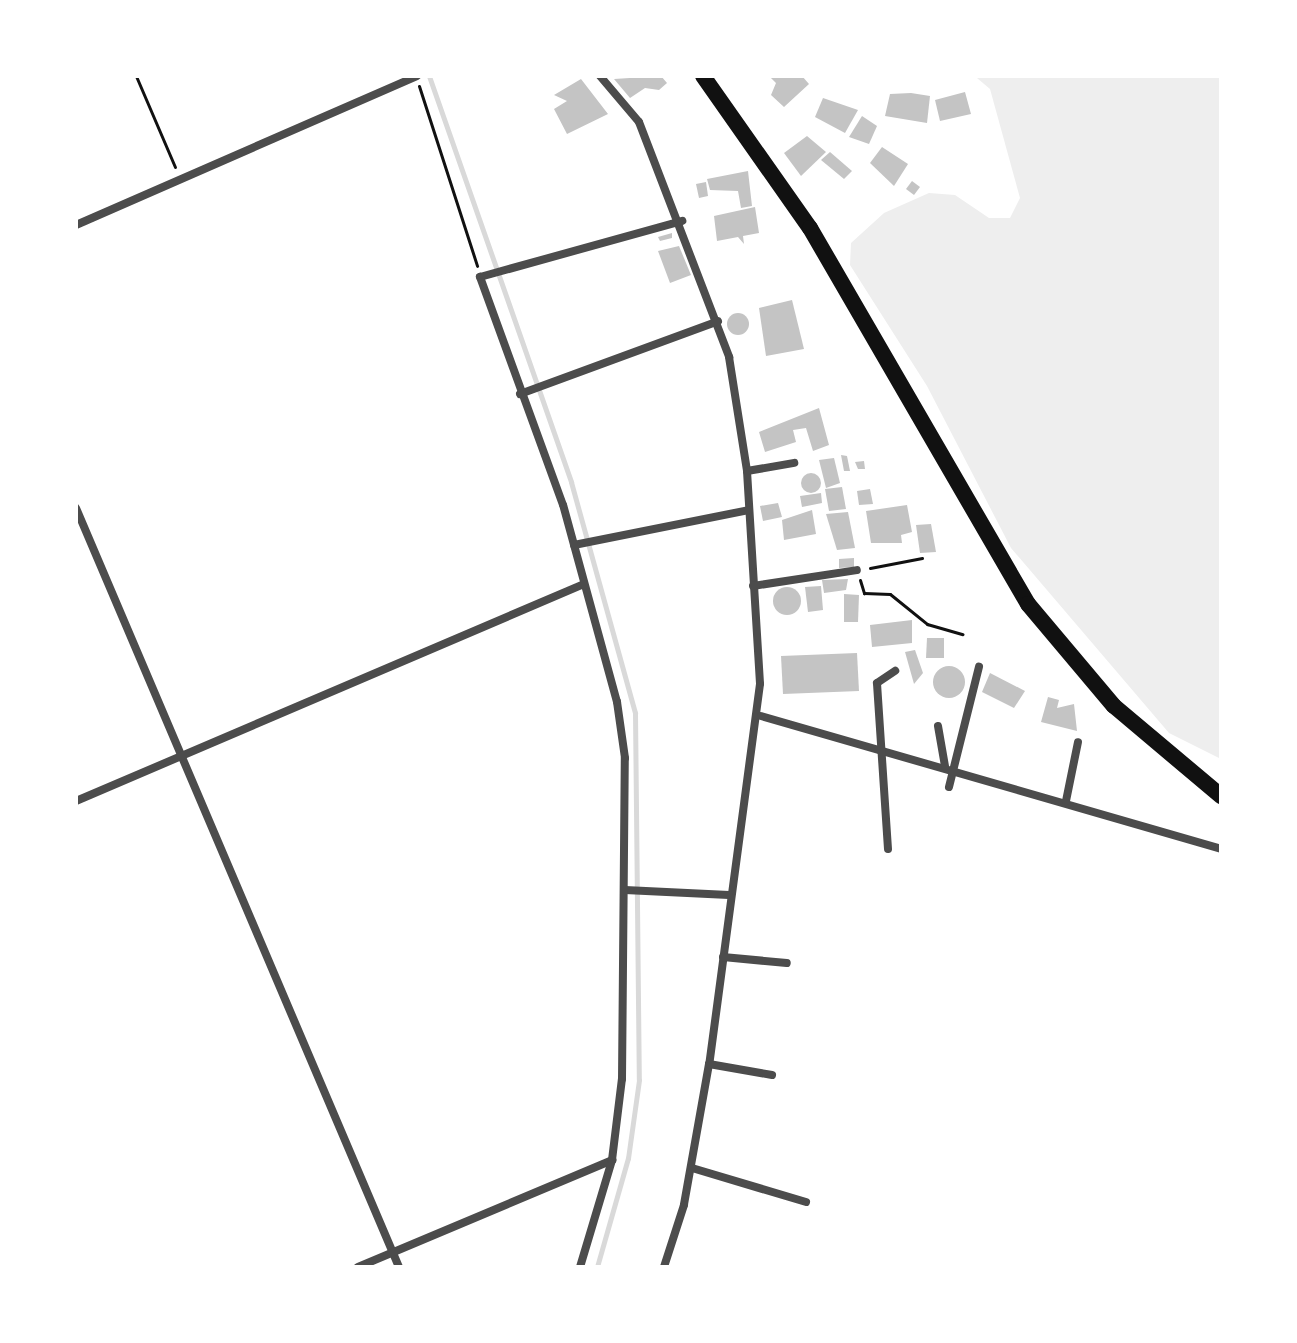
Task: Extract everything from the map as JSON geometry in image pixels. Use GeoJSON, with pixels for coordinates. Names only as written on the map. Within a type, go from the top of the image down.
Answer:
{"type":"FeatureCollection","features":[{"type":"Feature","properties":{"kind":"highway"},"geometry":{"type":"LineString","coordinates":[[703,76],[810,228],[1028,604],[1114,706],[1221,796]]}},
{"type":"Feature","properties":{"kind":"street"},"geometry":{"type":"LineString","coordinates":[[76,225],[417,76]]}},
{"type":"Feature","properties":{"kind":"street"},"geometry":{"type":"LineString","coordinates":[[600,76],[639,122],[682,221],[718,321],[747,471],[761,716],[729,895],[709,1064],[692,1168],[664,1267]]}},
{"type":"Feature","properties":{"kind":"street"},"geometry":{"type":"LineString","coordinates":[[580,1267],[612,1160],[622,1079],[625,890],[623,744],[574,545],[480,277],[682,221]]}},
{"type":"Feature","properties":{"kind":"street"},"geometry":{"type":"LineString","coordinates":[[520,394],[718,321]]}},
{"type":"Feature","properties":{"kind":"street"},"geometry":{"type":"LineString","coordinates":[[747,471],[794,463]]}},
{"type":"Feature","properties":{"kind":"street"},"geometry":{"type":"LineString","coordinates":[[76,508],[399,1267]]}},
{"type":"Feature","properties":{"kind":"street"},"geometry":{"type":"LineString","coordinates":[[574,545],[749,510]]}},
{"type":"Feature","properties":{"kind":"street"},"geometry":{"type":"LineString","coordinates":[[753,586],[857,570]]}},
{"type":"Feature","properties":{"kind":"street"},"geometry":{"type":"LineString","coordinates":[[76,801],[584,584]]}},
{"type":"Feature","properties":{"kind":"street"},"geometry":{"type":"LineString","coordinates":[[949,787],[950,768],[979,667]]}},
{"type":"Feature","properties":{"kind":"street"},"geometry":{"type":"LineString","coordinates":[[888,849],[877,683],[895,671]]}},
{"type":"Feature","properties":{"kind":"street"},"geometry":{"type":"LineString","coordinates":[[761,716],[1066,801],[1221,849]]}},
{"type":"Feature","properties":{"kind":"street"},"geometry":{"type":"LineString","coordinates":[[938,726],[950,768]]}},
{"type":"Feature","properties":{"kind":"street"},"geometry":{"type":"LineString","coordinates":[[1066,801],[1078,742]]}},
{"type":"Feature","properties":{"kind":"street"},"geometry":{"type":"LineString","coordinates":[[625,890],[729,895]]}},
{"type":"Feature","properties":{"kind":"street"},"geometry":{"type":"LineString","coordinates":[[723,957],[787,963]]}},
{"type":"Feature","properties":{"kind":"street"},"geometry":{"type":"LineString","coordinates":[[709,1064],[772,1075]]}},
{"type":"Feature","properties":{"kind":"street"},"geometry":{"type":"LineString","coordinates":[[358,1267],[612,1160]]}},
{"type":"Feature","properties":{"kind":"street"},"geometry":{"type":"LineString","coordinates":[[692,1168],[806,1202]]}},
{"type":"Feature","properties":{"kind":"path"},"geometry":{"type":"LineString","coordinates":[[136,76],[181,181]]}},
{"type":"Feature","properties":{"kind":"path"},"geometry":{"type":"LineString","coordinates":[[417,76],[480,277]]}},
{"type":"Feature","properties":{"kind":"path"},"geometry":{"type":"LineString","coordinates":[[922,558],[857,570],[864,593],[890,594],[927,624],[963,634]]}},
{"type":"Feature","properties":{"kind":"shaded area"},"geometry":{"type":"Polygon","coordinates":[[[876,76],[1221,76],[1221,759],[1169,733],[1011,548],[927,386],[850,265],[851,243],[884,213],[929,193],[955,195],[989,218],[1010,218],[1020,198],[990,89],[977,78],[876,76]]]}},
{"type":"Feature","properties":{"kind":"building"},"geometry":{"type":"Polygon","coordinates":[[[661,76],[667,83],[659,90],[645,88],[630,98],[614,79],[661,76]]]}},
{"type":"Feature","properties":{"kind":"building"},"geometry":{"type":"Polygon","coordinates":[[[769,76],[802,76],[809,84],[784,107],[771,95],[776,83],[769,76]]]}},
{"type":"Feature","properties":{"kind":"building"},"geometry":{"type":"Polygon","coordinates":[[[581,79],[608,114],[567,134],[554,109],[567,101],[554,95],[581,79]]]}},
{"type":"Feature","properties":{"kind":"building"},"geometry":{"type":"Polygon","coordinates":[[[965,92],[971,114],[940,121],[935,100],[965,92]]]}},
{"type":"Feature","properties":{"kind":"building"},"geometry":{"type":"Polygon","coordinates":[[[890,94],[930,96],[927,123],[885,116],[890,94]]]}},
{"type":"Feature","properties":{"kind":"building"},"geometry":{"type":"Polygon","coordinates":[[[823,98],[858,110],[845,133],[815,117],[823,98]]]}},
{"type":"Feature","properties":{"kind":"building"},"geometry":{"type":"Polygon","coordinates":[[[862,116],[877,126],[869,144],[849,137],[862,116]]]}},
{"type":"Feature","properties":{"kind":"building"},"geometry":{"type":"Polygon","coordinates":[[[807,136],[826,152],[801,176],[784,153],[807,136]]]}},
{"type":"Feature","properties":{"kind":"building"},"geometry":{"type":"Polygon","coordinates":[[[882,147],[908,164],[894,186],[870,163],[882,147]]]}},
{"type":"Feature","properties":{"kind":"building"},"geometry":{"type":"Polygon","coordinates":[[[830,152],[852,171],[844,179],[821,160],[830,152]]]}},
{"type":"Feature","properties":{"kind":"building"},"geometry":{"type":"Polygon","coordinates":[[[748,171],[752,206],[741,208],[738,191],[710,190],[707,179],[748,171]]]}},
{"type":"Feature","properties":{"kind":"building"},"geometry":{"type":"Polygon","coordinates":[[[912,181],[920,187],[914,195],[906,189],[912,181]]]}},
{"type":"Feature","properties":{"kind":"building"},"geometry":{"type":"Polygon","coordinates":[[[706,182],[708,196],[699,198],[696,184],[706,182]]]}},
{"type":"Feature","properties":{"kind":"building"},"geometry":{"type":"Polygon","coordinates":[[[755,207],[759,233],[743,236],[744,244],[738,237],[717,241],[714,216],[755,207]]]}},
{"type":"Feature","properties":{"kind":"building"},"geometry":{"type":"Polygon","coordinates":[[[672,233],[672,238],[660,241],[658,237],[672,233]]]}},
{"type":"Feature","properties":{"kind":"building"},"geometry":{"type":"Polygon","coordinates":[[[679,246],[691,275],[670,283],[658,251],[679,246]]]}},
{"type":"Feature","properties":{"kind":"building"},"geometry":{"type":"Polygon","coordinates":[[[792,300],[804,349],[766,356],[759,308],[792,300]]]}},
{"type":"Feature","properties":{"kind":"building"},"geometry":{"type":"Polygon","coordinates":[[[738,313],[746,316],[749,324],[746,332],[738,335],[730,332],[727,324],[730,316],[738,313]]]}},
{"type":"Feature","properties":{"kind":"building"},"geometry":{"type":"Polygon","coordinates":[[[819,408],[829,445],[813,451],[806,428],[793,430],[796,442],[765,452],[759,432],[819,408]]]}},
{"type":"Feature","properties":{"kind":"building"},"geometry":{"type":"Polygon","coordinates":[[[841,455],[847,456],[850,471],[844,471],[841,455]]]}},
{"type":"Feature","properties":{"kind":"building"},"geometry":{"type":"Polygon","coordinates":[[[834,458],[840,483],[826,488],[819,460],[834,458]]]}},
{"type":"Feature","properties":{"kind":"building"},"geometry":{"type":"Polygon","coordinates":[[[864,461],[865,469],[858,469],[855,462],[864,461]]]}},
{"type":"Feature","properties":{"kind":"building"},"geometry":{"type":"Polygon","coordinates":[[[811,473],[818,476],[821,483],[818,490],[811,493],[804,490],[801,483],[804,476],[811,473]]]}},
{"type":"Feature","properties":{"kind":"building"},"geometry":{"type":"Polygon","coordinates":[[[842,487],[846,509],[829,511],[825,489],[842,487]]]}},
{"type":"Feature","properties":{"kind":"building"},"geometry":{"type":"Polygon","coordinates":[[[870,489],[873,504],[859,505],[857,491],[870,489]]]}},
{"type":"Feature","properties":{"kind":"building"},"geometry":{"type":"Polygon","coordinates":[[[821,493],[822,503],[802,507],[800,496],[821,493]]]}},
{"type":"Feature","properties":{"kind":"building"},"geometry":{"type":"Polygon","coordinates":[[[778,503],[782,517],[763,521],[760,506],[778,503]]]}},
{"type":"Feature","properties":{"kind":"building"},"geometry":{"type":"Polygon","coordinates":[[[907,505],[912,532],[901,535],[902,543],[871,543],[866,511],[907,505]]]}},
{"type":"Feature","properties":{"kind":"building"},"geometry":{"type":"Polygon","coordinates":[[[812,510],[816,534],[784,540],[782,520],[812,510]]]}},
{"type":"Feature","properties":{"kind":"building"},"geometry":{"type":"Polygon","coordinates":[[[848,512],[855,548],[837,550],[826,514],[848,512]]]}},
{"type":"Feature","properties":{"kind":"building"},"geometry":{"type":"Polygon","coordinates":[[[931,524],[936,552],[920,553],[916,525],[931,524]]]}},
{"type":"Feature","properties":{"kind":"building"},"geometry":{"type":"Polygon","coordinates":[[[854,558],[854,567],[839,568],[839,559],[854,558]]]}},
{"type":"Feature","properties":{"kind":"building"},"geometry":{"type":"Polygon","coordinates":[[[848,579],[846,590],[824,593],[822,580],[848,579]]]}},
{"type":"Feature","properties":{"kind":"building"},"geometry":{"type":"Polygon","coordinates":[[[821,586],[823,610],[808,612],[805,587],[821,586]]]}},
{"type":"Feature","properties":{"kind":"building"},"geometry":{"type":"Polygon","coordinates":[[[787,587],[797,591],[801,601],[797,611],[787,615],[777,611],[773,601],[777,591],[787,587]]]}},
{"type":"Feature","properties":{"kind":"building"},"geometry":{"type":"Polygon","coordinates":[[[844,594],[859,595],[858,622],[844,622],[844,594]]]}},
{"type":"Feature","properties":{"kind":"building"},"geometry":{"type":"Polygon","coordinates":[[[912,620],[912,643],[872,647],[870,625],[912,620]]]}},
{"type":"Feature","properties":{"kind":"building"},"geometry":{"type":"Polygon","coordinates":[[[927,638],[944,638],[944,658],[926,658],[927,638]]]}},
{"type":"Feature","properties":{"kind":"building"},"geometry":{"type":"Polygon","coordinates":[[[915,650],[923,673],[914,684],[905,652],[915,650]]]}},
{"type":"Feature","properties":{"kind":"building"},"geometry":{"type":"Polygon","coordinates":[[[857,653],[859,691],[783,694],[781,656],[857,653]]]}},
{"type":"Feature","properties":{"kind":"building"},"geometry":{"type":"Polygon","coordinates":[[[949,666],[960,671],[965,682],[960,693],[949,698],[938,693],[933,682],[938,671],[949,666]]]}},
{"type":"Feature","properties":{"kind":"building"},"geometry":{"type":"Polygon","coordinates":[[[990,673],[1025,691],[1014,708],[982,692],[990,673]]]}},
{"type":"Feature","properties":{"kind":"building"},"geometry":{"type":"Polygon","coordinates":[[[1048,697],[1059,700],[1057,708],[1074,704],[1077,731],[1041,722],[1048,697]]]}},
{"type":"Feature","properties":{"kind":"waterway"},"geometry":{"type":"LineString","coordinates":[[429,76],[571,482],[635,713],[639,1080],[628,1158],[597,1267]]}}]}
